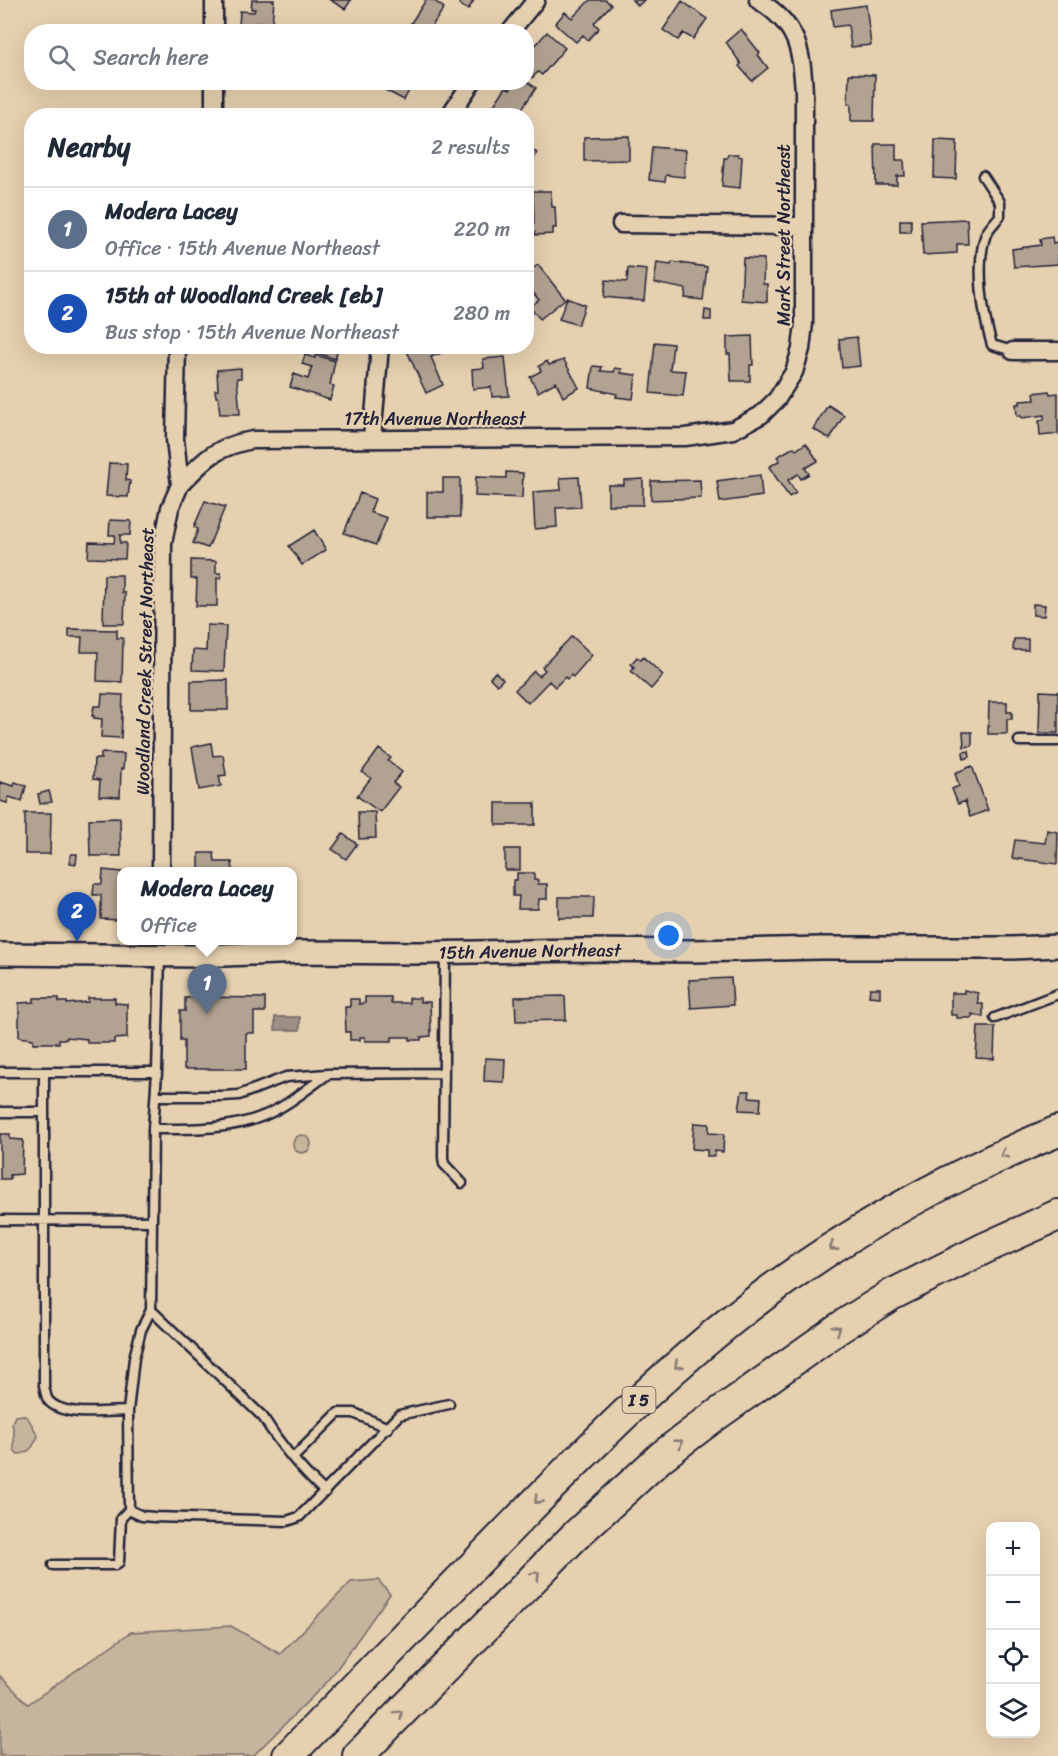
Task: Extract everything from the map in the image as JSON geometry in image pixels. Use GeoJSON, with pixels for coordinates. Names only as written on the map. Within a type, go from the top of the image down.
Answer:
{"type":"FeatureCollection","features":[{"type":"Feature","properties":{"kind":"highway","name":"I 5"},"geometry":{"type":"LineString","coordinates":[[288,1756],[600,1437],[724,1325],[814,1259],[871,1223],[960,1175],[1058,1131]]}},
{"type":"Feature","properties":{"kind":"highway"},"geometry":{"type":"LineString","coordinates":[[358,1756],[577,1534],[662,1456],[698,1428],[839,1328],[891,1295],[975,1252],[1058,1215]]}},
{"type":"Feature","properties":{"kind":"street"},"geometry":{"type":"LineString","coordinates":[[214,0],[214,24]]}},
{"type":"Feature","properties":{"kind":"street"},"geometry":{"type":"LineString","coordinates":[[516,24],[536,0]]}},
{"type":"Feature","properties":{"kind":"street","name":"Mark Street Northeast"},"geometry":{"type":"LineString","coordinates":[[706,435],[733,430],[761,415],[777,399],[794,372],[801,349],[804,323],[803,70],[798,48],[783,18],[758,0]]}},
{"type":"Feature","properties":{"kind":"street"},"geometry":{"type":"LineString","coordinates":[[214,90],[214,108]]}},
{"type":"Feature","properties":{"kind":"street"},"geometry":{"type":"LineString","coordinates":[[454,108],[467,90]]}},
{"type":"Feature","properties":{"kind":"street"},"geometry":{"type":"LineString","coordinates":[[621,224],[804,226]]}},
{"type":"Feature","properties":{"kind":"street"},"geometry":{"type":"LineString","coordinates":[[1013,351],[1058,351]]}},
{"type":"Feature","properties":{"kind":"street","name":"Woodland Creek Street Northeast"},"geometry":{"type":"LineString","coordinates":[[161,867],[163,543],[170,508],[180,485],[175,440],[177,354]]}},
{"type":"Feature","properties":{"kind":"street"},"geometry":{"type":"LineString","coordinates":[[372,439],[379,354]]}},
{"type":"Feature","properties":{"kind":"street","name":"17th Avenue Northeast"},"geometry":{"type":"LineString","coordinates":[[180,485],[207,457],[243,442],[706,435]]}},
{"type":"Feature","properties":{"kind":"street","name":"15th Avenue Northeast"},"geometry":{"type":"LineString","coordinates":[[0,954],[160,948],[446,952],[1058,946]]}},
{"type":"Feature","properties":{"kind":"lane"},"geometry":{"type":"LineString","coordinates":[[983,176],[1000,202],[1000,216],[987,232],[981,256],[984,320],[992,345],[1013,351]]}},
{"type":"Feature","properties":{"kind":"lane"},"geometry":{"type":"LineString","coordinates":[[1019,741],[1058,741]]}},
{"type":"Feature","properties":{"kind":"lane"},"geometry":{"type":"LineString","coordinates":[[53,1566],[115,1565],[119,1562],[121,1518],[129,1510],[128,1411],[136,1343],[151,1310],[153,1129],[160,948]]}},
{"type":"Feature","properties":{"kind":"lane"},"geometry":{"type":"LineString","coordinates":[[446,952],[444,1164],[462,1183]]}},
{"type":"Feature","properties":{"kind":"lane"},"geometry":{"type":"LineString","coordinates":[[995,1018],[1058,994]]}},
{"type":"Feature","properties":{"kind":"lane"},"geometry":{"type":"LineString","coordinates":[[0,1072],[157,1072]]}},
{"type":"Feature","properties":{"kind":"lane"},"geometry":{"type":"LineString","coordinates":[[44,1072],[44,1386],[48,1400],[62,1410],[128,1411]]}},
{"type":"Feature","properties":{"kind":"lane"},"geometry":{"type":"LineString","coordinates":[[156,1096],[239,1095],[286,1077],[328,1074],[444,1073]]}},
{"type":"Feature","properties":{"kind":"lane"},"geometry":{"type":"LineString","coordinates":[[153,1129],[224,1126],[261,1117],[294,1099],[328,1074]]}},
{"type":"Feature","properties":{"kind":"lane"},"geometry":{"type":"LineString","coordinates":[[0,1112],[44,1112]]}},
{"type":"Feature","properties":{"kind":"lane"},"geometry":{"type":"LineString","coordinates":[[0,1220],[152,1221]]}},
{"type":"Feature","properties":{"kind":"lane"},"geometry":{"type":"LineString","coordinates":[[151,1310],[263,1418],[276,1438],[325,1492]]}},
{"type":"Feature","properties":{"kind":"lane"},"geometry":{"type":"LineString","coordinates":[[129,1510],[142,1516],[154,1517],[287,1521],[300,1517],[399,1415],[449,1404]]}},
{"type":"Feature","properties":{"kind":"lane"},"geometry":{"type":"LineString","coordinates":[[293,1458],[338,1413],[354,1413],[388,1428]]}},
{"type":"Feature","properties":{"kind":"shaded area"},"geometry":{"type":"Polygon","coordinates":[[[275,1017],[300,1017],[300,1030],[275,1030],[275,1017]]]}},
{"type":"Feature","properties":{"kind":"shaded area"},"geometry":{"type":"Polygon","coordinates":[[[302,1135],[308,1138],[311,1144],[308,1150],[302,1153],[296,1150],[293,1144],[296,1138],[302,1135]]]}},
{"type":"Feature","properties":{"kind":"shaded area"},"geometry":{"type":"Polygon","coordinates":[[[23,1415],[28,1418],[38,1436],[29,1451],[18,1454],[14,1450],[12,1423],[15,1416],[23,1415]]]}},
{"type":"Feature","properties":{"kind":"shaded area"},"geometry":{"type":"Polygon","coordinates":[[[378,1580],[390,1594],[329,1680],[253,1756],[0,1756],[0,1676],[28,1704],[131,1632],[231,1626],[280,1654],[351,1582],[378,1580]]]}},
{"type":"Feature","properties":{"kind":"building"},"geometry":{"type":"Polygon","coordinates":[[[252,0],[274,0],[272,24],[239,24],[240,11],[254,12],[255,9],[251,9],[252,0]]]}},
{"type":"Feature","properties":{"kind":"building"},"geometry":{"type":"Polygon","coordinates":[[[330,0],[351,0],[345,9],[330,0]]]}},
{"type":"Feature","properties":{"kind":"building"},"geometry":{"type":"Polygon","coordinates":[[[426,0],[433,0],[444,8],[433,24],[410,24],[426,0]]]}},
{"type":"Feature","properties":{"kind":"building"},"geometry":{"type":"Polygon","coordinates":[[[458,0],[474,0],[468,10],[459,4],[461,2],[458,0]]]}},
{"type":"Feature","properties":{"kind":"building"},"geometry":{"type":"Polygon","coordinates":[[[590,0],[606,0],[611,5],[594,23],[599,28],[588,40],[583,35],[576,42],[555,24],[565,12],[572,18],[590,0]]]}},
{"type":"Feature","properties":{"kind":"building"},"geometry":{"type":"Polygon","coordinates":[[[632,0],[644,0],[638,6],[632,0]]]}},
{"type":"Feature","properties":{"kind":"building"},"geometry":{"type":"Polygon","coordinates":[[[682,1],[707,19],[693,39],[683,33],[678,40],[663,30],[682,1]]]}},
{"type":"Feature","properties":{"kind":"building"},"geometry":{"type":"Polygon","coordinates":[[[866,5],[871,45],[851,47],[848,25],[833,27],[831,10],[866,5]]]}},
{"type":"Feature","properties":{"kind":"building"},"geometry":{"type":"Polygon","coordinates":[[[741,29],[760,53],[758,55],[768,68],[752,81],[739,66],[741,64],[726,42],[741,29]]]}},
{"type":"Feature","properties":{"kind":"building"},"geometry":{"type":"Polygon","coordinates":[[[547,32],[565,48],[542,75],[538,72],[534,76],[534,47],[547,32]]]}},
{"type":"Feature","properties":{"kind":"building"},"geometry":{"type":"Polygon","coordinates":[[[849,74],[875,75],[874,121],[851,121],[851,104],[848,104],[849,74]]]}},
{"type":"Feature","properties":{"kind":"building"},"geometry":{"type":"Polygon","coordinates":[[[534,87],[536,88],[522,108],[492,108],[504,90],[534,90],[534,87]]]}},
{"type":"Feature","properties":{"kind":"building"},"geometry":{"type":"Polygon","coordinates":[[[385,90],[409,90],[404,100],[385,90]]]}},
{"type":"Feature","properties":{"kind":"building"},"geometry":{"type":"Polygon","coordinates":[[[629,136],[629,160],[584,161],[584,137],[629,136]]]}},
{"type":"Feature","properties":{"kind":"building"},"geometry":{"type":"Polygon","coordinates":[[[935,140],[957,141],[956,179],[934,178],[935,140]]]}},
{"type":"Feature","properties":{"kind":"building"},"geometry":{"type":"Polygon","coordinates":[[[875,144],[896,144],[896,160],[904,160],[905,176],[897,176],[897,185],[876,185],[875,144]]]}},
{"type":"Feature","properties":{"kind":"building"},"geometry":{"type":"Polygon","coordinates":[[[652,147],[686,150],[684,177],[666,175],[665,182],[649,180],[652,147]]]}},
{"type":"Feature","properties":{"kind":"building"},"geometry":{"type":"Polygon","coordinates":[[[728,154],[738,154],[742,157],[740,188],[722,186],[724,158],[727,158],[728,154]]]}},
{"type":"Feature","properties":{"kind":"building"},"geometry":{"type":"Polygon","coordinates":[[[534,191],[551,191],[552,207],[555,207],[556,228],[553,228],[553,234],[535,235],[534,191]]]}},
{"type":"Feature","properties":{"kind":"building"},"geometry":{"type":"Polygon","coordinates":[[[967,219],[968,244],[957,244],[957,253],[923,255],[921,221],[967,219]]]}},
{"type":"Feature","properties":{"kind":"building"},"geometry":{"type":"Polygon","coordinates":[[[900,220],[911,220],[911,232],[900,232],[900,220]]]}},
{"type":"Feature","properties":{"kind":"building"},"geometry":{"type":"Polygon","coordinates":[[[1052,237],[1053,243],[1058,242],[1058,264],[1014,267],[1012,249],[1041,245],[1040,239],[1052,237]]]}},
{"type":"Feature","properties":{"kind":"building"},"geometry":{"type":"Polygon","coordinates":[[[743,258],[764,259],[763,284],[767,284],[767,302],[741,300],[743,258]]]}},
{"type":"Feature","properties":{"kind":"building"},"geometry":{"type":"Polygon","coordinates":[[[672,262],[707,267],[703,300],[685,298],[686,289],[654,283],[657,263],[671,265],[672,262]]]}},
{"type":"Feature","properties":{"kind":"building"},"geometry":{"type":"Polygon","coordinates":[[[538,265],[565,299],[540,319],[534,312],[534,304],[539,300],[534,294],[534,268],[538,265]]]}},
{"type":"Feature","properties":{"kind":"building"},"geometry":{"type":"Polygon","coordinates":[[[628,268],[647,270],[644,301],[604,297],[606,280],[627,282],[628,268]]]}},
{"type":"Feature","properties":{"kind":"building"},"geometry":{"type":"Polygon","coordinates":[[[567,298],[585,305],[578,325],[559,319],[567,298]]]}},
{"type":"Feature","properties":{"kind":"building"},"geometry":{"type":"Polygon","coordinates":[[[705,310],[711,311],[711,320],[704,320],[705,310]]]}},
{"type":"Feature","properties":{"kind":"building"},"geometry":{"type":"Polygon","coordinates":[[[752,336],[753,365],[750,365],[750,381],[731,381],[727,337],[752,336]]]}},
{"type":"Feature","properties":{"kind":"building"},"geometry":{"type":"Polygon","coordinates":[[[857,337],[860,366],[842,368],[839,339],[857,337]]]}},
{"type":"Feature","properties":{"kind":"building"},"geometry":{"type":"Polygon","coordinates":[[[655,342],[673,344],[670,370],[686,371],[683,396],[650,393],[655,342]]]}},
{"type":"Feature","properties":{"kind":"building"},"geometry":{"type":"Polygon","coordinates":[[[320,354],[337,354],[335,359],[320,354]]]}},
{"type":"Feature","properties":{"kind":"building"},"geometry":{"type":"Polygon","coordinates":[[[408,354],[438,354],[431,357],[443,385],[426,393],[408,354]]]}},
{"type":"Feature","properties":{"kind":"building"},"geometry":{"type":"Polygon","coordinates":[[[305,355],[315,358],[316,355],[335,361],[330,385],[334,386],[330,400],[290,387],[294,374],[308,379],[312,367],[302,364],[305,355]]]}},
{"type":"Feature","properties":{"kind":"building"},"geometry":{"type":"Polygon","coordinates":[[[505,357],[509,396],[492,397],[491,387],[473,389],[472,369],[484,368],[483,359],[505,357]]]}},
{"type":"Feature","properties":{"kind":"building"},"geometry":{"type":"Polygon","coordinates":[[[564,360],[579,388],[563,397],[556,382],[538,392],[530,377],[541,371],[539,366],[547,361],[549,365],[564,360]]]}},
{"type":"Feature","properties":{"kind":"building"},"geometry":{"type":"Polygon","coordinates":[[[593,366],[602,367],[601,371],[614,372],[615,368],[622,369],[621,373],[636,375],[633,399],[616,397],[617,394],[590,388],[593,366]]]}},
{"type":"Feature","properties":{"kind":"building"},"geometry":{"type":"Polygon","coordinates":[[[241,368],[241,378],[237,378],[240,414],[220,414],[215,390],[218,390],[217,370],[241,368]]]}},
{"type":"Feature","properties":{"kind":"building"},"geometry":{"type":"Polygon","coordinates":[[[1049,391],[1050,394],[1058,393],[1058,434],[1040,436],[1039,421],[1044,420],[1044,415],[1022,418],[1017,416],[1016,404],[1020,404],[1020,401],[1035,400],[1034,393],[1049,391]]]}},
{"type":"Feature","properties":{"kind":"building"},"geometry":{"type":"Polygon","coordinates":[[[828,405],[844,415],[830,439],[813,429],[828,405]]]}},
{"type":"Feature","properties":{"kind":"building"},"geometry":{"type":"Polygon","coordinates":[[[806,443],[818,461],[805,468],[809,474],[801,479],[798,474],[788,480],[796,493],[789,497],[769,467],[780,460],[777,457],[794,447],[796,450],[806,443]]]}},
{"type":"Feature","properties":{"kind":"building"},"geometry":{"type":"Polygon","coordinates":[[[109,463],[127,464],[126,480],[130,481],[128,497],[106,496],[109,463]]]}},
{"type":"Feature","properties":{"kind":"building"},"geometry":{"type":"Polygon","coordinates":[[[506,472],[523,473],[522,498],[475,496],[476,477],[506,478],[506,472]]]}},
{"type":"Feature","properties":{"kind":"building"},"geometry":{"type":"Polygon","coordinates":[[[760,475],[762,496],[720,502],[717,481],[760,475]]]}},
{"type":"Feature","properties":{"kind":"building"},"geometry":{"type":"Polygon","coordinates":[[[579,477],[581,507],[556,508],[557,527],[535,529],[533,492],[561,490],[560,478],[579,477]]]}},
{"type":"Feature","properties":{"kind":"building"},"geometry":{"type":"Polygon","coordinates":[[[443,478],[460,478],[460,517],[427,517],[427,492],[443,492],[443,478]]]}},
{"type":"Feature","properties":{"kind":"building"},"geometry":{"type":"Polygon","coordinates":[[[643,479],[643,505],[608,505],[608,485],[624,485],[624,480],[643,479]]]}},
{"type":"Feature","properties":{"kind":"building"},"geometry":{"type":"Polygon","coordinates":[[[700,480],[701,498],[651,500],[651,481],[700,480]]]}},
{"type":"Feature","properties":{"kind":"building"},"geometry":{"type":"Polygon","coordinates":[[[360,493],[375,499],[370,512],[387,518],[376,545],[344,533],[360,493]]]}},
{"type":"Feature","properties":{"kind":"building"},"geometry":{"type":"Polygon","coordinates":[[[205,501],[225,507],[208,548],[193,543],[198,529],[194,527],[205,501]]]}},
{"type":"Feature","properties":{"kind":"building"},"geometry":{"type":"Polygon","coordinates":[[[110,520],[131,521],[130,535],[120,535],[120,543],[126,543],[125,559],[88,558],[89,542],[114,543],[115,535],[109,535],[110,520]]]}},
{"type":"Feature","properties":{"kind":"building"},"geometry":{"type":"Polygon","coordinates":[[[314,530],[326,550],[302,565],[289,546],[314,530]]]}},
{"type":"Feature","properties":{"kind":"building"},"geometry":{"type":"Polygon","coordinates":[[[191,560],[216,561],[216,573],[221,573],[221,578],[217,578],[217,606],[196,606],[197,579],[191,579],[191,560]]]}},
{"type":"Feature","properties":{"kind":"building"},"geometry":{"type":"Polygon","coordinates":[[[104,575],[122,575],[122,593],[125,593],[124,624],[103,624],[104,575]]]}},
{"type":"Feature","properties":{"kind":"building"},"geometry":{"type":"Polygon","coordinates":[[[1033,604],[1045,605],[1044,616],[1033,615],[1033,604]]]}},
{"type":"Feature","properties":{"kind":"building"},"geometry":{"type":"Polygon","coordinates":[[[207,625],[226,626],[224,671],[192,670],[193,650],[206,651],[207,625]]]}},
{"type":"Feature","properties":{"kind":"building"},"geometry":{"type":"Polygon","coordinates":[[[69,629],[117,630],[117,638],[123,638],[122,682],[97,681],[98,652],[81,652],[82,637],[69,637],[69,629]]]}},
{"type":"Feature","properties":{"kind":"building"},"geometry":{"type":"Polygon","coordinates":[[[572,636],[592,655],[573,677],[571,675],[567,679],[565,677],[555,687],[549,681],[528,703],[515,690],[534,671],[539,676],[545,670],[542,667],[572,636]]]}},
{"type":"Feature","properties":{"kind":"building"},"geometry":{"type":"Polygon","coordinates":[[[1014,639],[1028,639],[1028,650],[1013,650],[1014,639]]]}},
{"type":"Feature","properties":{"kind":"building"},"geometry":{"type":"Polygon","coordinates":[[[637,657],[641,660],[643,657],[663,675],[651,689],[631,671],[634,667],[631,664],[637,657]]]}},
{"type":"Feature","properties":{"kind":"building"},"geometry":{"type":"Polygon","coordinates":[[[495,672],[503,679],[497,685],[490,678],[495,672]]]}},
{"type":"Feature","properties":{"kind":"building"},"geometry":{"type":"Polygon","coordinates":[[[228,680],[228,710],[191,710],[191,681],[228,680]]]}},
{"type":"Feature","properties":{"kind":"building"},"geometry":{"type":"Polygon","coordinates":[[[1040,691],[1058,692],[1058,733],[1039,733],[1040,691]]]}},
{"type":"Feature","properties":{"kind":"building"},"geometry":{"type":"Polygon","coordinates":[[[102,694],[123,695],[121,738],[101,737],[102,719],[92,716],[94,706],[101,706],[102,694]]]}},
{"type":"Feature","properties":{"kind":"building"},"geometry":{"type":"Polygon","coordinates":[[[989,702],[1007,702],[1007,712],[1012,712],[1012,719],[1007,719],[1007,734],[988,734],[989,702]]]}},
{"type":"Feature","properties":{"kind":"building"},"geometry":{"type":"Polygon","coordinates":[[[963,732],[972,732],[972,746],[964,747],[963,732]]]}},
{"type":"Feature","properties":{"kind":"building"},"geometry":{"type":"Polygon","coordinates":[[[211,743],[213,756],[223,755],[226,775],[219,776],[221,786],[199,790],[192,747],[211,743]]]}},
{"type":"Feature","properties":{"kind":"building"},"geometry":{"type":"Polygon","coordinates":[[[379,749],[391,758],[388,761],[402,772],[393,783],[399,787],[380,812],[357,796],[371,778],[362,772],[379,749]]]}},
{"type":"Feature","properties":{"kind":"building"},"geometry":{"type":"Polygon","coordinates":[[[969,751],[970,757],[964,759],[963,752],[969,751]]]}},
{"type":"Feature","properties":{"kind":"building"},"geometry":{"type":"Polygon","coordinates":[[[101,753],[124,754],[120,797],[99,796],[100,780],[93,779],[94,759],[101,759],[101,753]]]}},
{"type":"Feature","properties":{"kind":"building"},"geometry":{"type":"Polygon","coordinates":[[[972,766],[988,810],[970,817],[965,801],[958,804],[952,789],[959,786],[955,773],[972,766]]]}},
{"type":"Feature","properties":{"kind":"building"},"geometry":{"type":"Polygon","coordinates":[[[0,782],[14,786],[15,782],[26,786],[22,801],[9,797],[7,803],[0,801],[0,782]]]}},
{"type":"Feature","properties":{"kind":"building"},"geometry":{"type":"Polygon","coordinates":[[[49,791],[52,802],[40,804],[38,794],[49,791]]]}},
{"type":"Feature","properties":{"kind":"building"},"geometry":{"type":"Polygon","coordinates":[[[496,803],[535,803],[535,825],[496,825],[496,803]]]}},
{"type":"Feature","properties":{"kind":"building"},"geometry":{"type":"Polygon","coordinates":[[[358,812],[375,812],[376,838],[359,839],[358,812]]]}},
{"type":"Feature","properties":{"kind":"building"},"geometry":{"type":"Polygon","coordinates":[[[25,813],[51,813],[50,854],[25,854],[25,813]]]}},
{"type":"Feature","properties":{"kind":"building"},"geometry":{"type":"Polygon","coordinates":[[[120,818],[121,856],[90,856],[89,819],[120,818]]]}},
{"type":"Feature","properties":{"kind":"building"},"geometry":{"type":"Polygon","coordinates":[[[1047,830],[1058,832],[1057,864],[1012,858],[1015,840],[1045,843],[1047,830]]]}},
{"type":"Feature","properties":{"kind":"building"},"geometry":{"type":"Polygon","coordinates":[[[343,834],[357,844],[346,859],[332,849],[343,834]]]}},
{"type":"Feature","properties":{"kind":"building"},"geometry":{"type":"Polygon","coordinates":[[[505,849],[520,849],[520,870],[505,870],[505,849]]]}},
{"type":"Feature","properties":{"kind":"building"},"geometry":{"type":"Polygon","coordinates":[[[199,853],[214,853],[215,862],[232,862],[232,867],[199,867],[199,853]]]}},
{"type":"Feature","properties":{"kind":"building"},"geometry":{"type":"Polygon","coordinates":[[[71,854],[77,854],[76,864],[70,863],[71,854]]]}},
{"type":"Feature","properties":{"kind":"building"},"geometry":{"type":"Polygon","coordinates":[[[103,870],[117,871],[117,920],[101,919],[101,895],[93,895],[94,884],[102,884],[103,870]]]}},
{"type":"Feature","properties":{"kind":"building"},"geometry":{"type":"Polygon","coordinates":[[[517,873],[534,873],[534,880],[538,880],[538,884],[547,884],[547,899],[539,899],[538,909],[518,909],[519,896],[513,896],[513,880],[517,880],[517,873]]]}},
{"type":"Feature","properties":{"kind":"building"},"geometry":{"type":"Polygon","coordinates":[[[559,897],[594,897],[593,918],[559,918],[559,897]]]}},
{"type":"Feature","properties":{"kind":"building"},"geometry":{"type":"Polygon","coordinates":[[[731,978],[733,1005],[691,1008],[689,980],[731,978]]]}},
{"type":"Feature","properties":{"kind":"building"},"geometry":{"type":"Polygon","coordinates":[[[870,988],[880,988],[880,997],[869,996],[870,988]]]}},
{"type":"Feature","properties":{"kind":"building"},"geometry":{"type":"Polygon","coordinates":[[[964,990],[978,993],[978,1004],[983,1004],[983,1017],[972,1014],[972,1018],[957,1018],[957,1015],[951,1015],[951,993],[964,993],[964,990]]]}},
{"type":"Feature","properties":{"kind":"building"},"geometry":{"type":"Polygon","coordinates":[[[565,996],[566,1020],[516,1021],[515,997],[565,996]]]}},
{"type":"Feature","properties":{"kind":"building"},"geometry":{"type":"Polygon","coordinates":[[[365,997],[391,997],[391,1003],[409,1003],[409,998],[420,998],[420,1002],[430,1002],[431,1036],[421,1037],[421,1040],[410,1040],[410,1037],[392,1037],[392,1041],[365,1041],[365,1037],[360,1037],[360,1040],[350,1040],[350,1032],[346,1032],[345,1007],[350,1007],[350,999],[359,999],[359,1004],[365,1003],[365,997]]]}},
{"type":"Feature","properties":{"kind":"building"},"geometry":{"type":"Polygon","coordinates":[[[34,998],[59,998],[59,1002],[67,1002],[67,1004],[88,1002],[88,998],[115,998],[115,1003],[127,1004],[127,1038],[114,1039],[114,1043],[87,1043],[87,1039],[67,1037],[67,1039],[59,1039],[59,1043],[33,1043],[33,1039],[19,1037],[19,1003],[34,1002],[34,998]]]}},
{"type":"Feature","properties":{"kind":"building"},"geometry":{"type":"Polygon","coordinates":[[[185,998],[265,998],[265,1012],[254,1012],[254,1033],[246,1033],[246,1069],[184,1069],[184,1040],[180,1040],[180,1011],[185,1011],[185,998]]]}},
{"type":"Feature","properties":{"kind":"building"},"geometry":{"type":"Polygon","coordinates":[[[978,1027],[995,1027],[994,1059],[976,1058],[978,1027]]]}},
{"type":"Feature","properties":{"kind":"building"},"geometry":{"type":"Polygon","coordinates":[[[485,1058],[505,1059],[504,1082],[484,1081],[485,1058]]]}},
{"type":"Feature","properties":{"kind":"building"},"geometry":{"type":"Polygon","coordinates":[[[742,1091],[750,1091],[749,1097],[761,1098],[760,1111],[739,1110],[742,1091]]]}},
{"type":"Feature","properties":{"kind":"building"},"geometry":{"type":"Polygon","coordinates":[[[694,1123],[709,1124],[709,1133],[724,1134],[723,1152],[715,1151],[715,1156],[707,1156],[707,1150],[692,1149],[694,1123]]]}},
{"type":"Feature","properties":{"kind":"building"},"geometry":{"type":"Polygon","coordinates":[[[0,1134],[10,1134],[10,1139],[23,1140],[22,1174],[10,1175],[10,1179],[0,1179],[0,1134]]]}},
{"type":"Feature","properties":{"kind":"place","name":"15th at Woodland Creek [eb]"},"geometry":{"type":"Point","coordinates":[77,942]}},
{"type":"Feature","properties":{"kind":"place","name":"Modera Lacey"},"geometry":{"type":"Point","coordinates":[207,1014]}}]}
